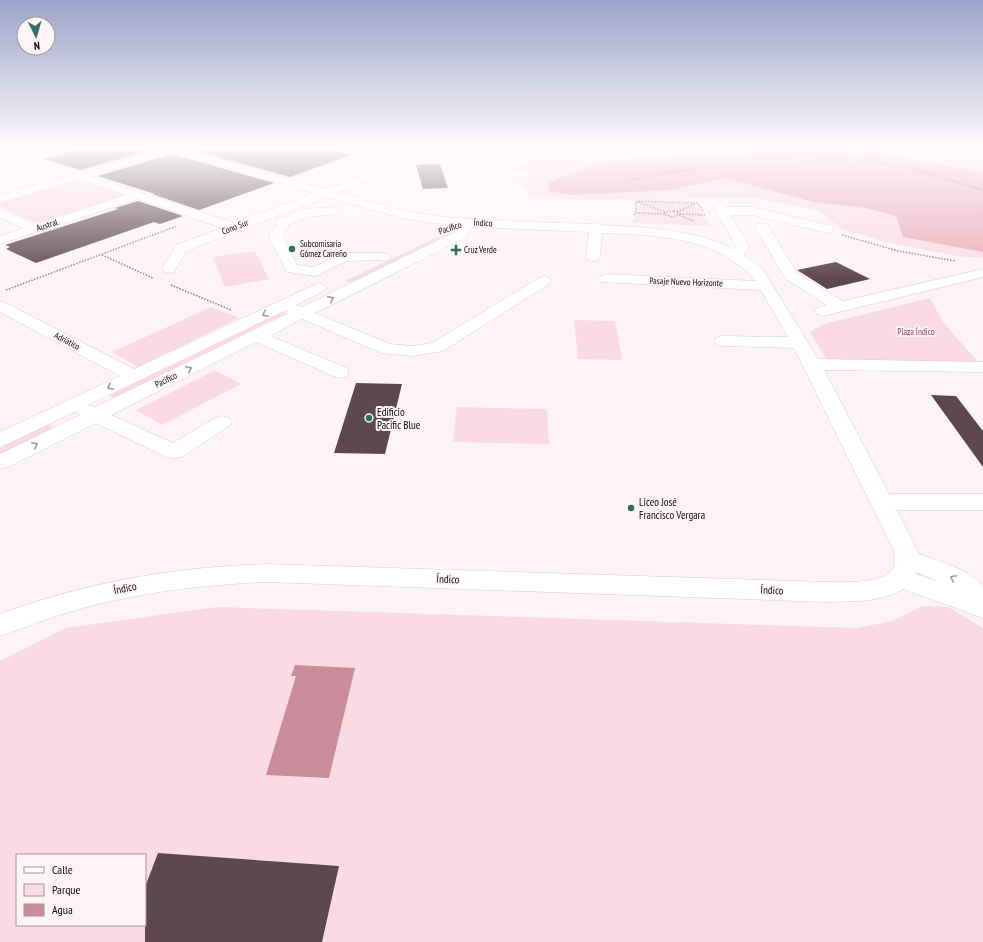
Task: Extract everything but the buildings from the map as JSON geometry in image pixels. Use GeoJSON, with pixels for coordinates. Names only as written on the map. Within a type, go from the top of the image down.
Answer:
{"type":"FeatureCollection","features":[{"type":"Feature","properties":{"kind":"street"},"geometry":{"type":"LineString","coordinates":[[0,199],[29,191]]}},
{"type":"Feature","properties":{"kind":"street"},"geometry":{"type":"LineString","coordinates":[[127,191],[232,227]]}},
{"type":"Feature","properties":{"kind":"street","name":"Índico"},"geometry":{"type":"LineString","coordinates":[[320,191],[463,229]]}},
{"type":"Feature","properties":{"kind":"street","name":"Cono Sur"},"geometry":{"type":"LineString","coordinates":[[169,269],[181,248],[327,191]]}},
{"type":"Feature","properties":{"kind":"street","name":"Austral"},"geometry":{"type":"LineString","coordinates":[[0,240],[139,195]]}},
{"type":"Feature","properties":{"kind":"street"},"geometry":{"type":"LineString","coordinates":[[827,229],[752,211],[721,209],[743,248],[757,258],[791,276],[841,307]]}},
{"type":"Feature","properties":{"kind":"street"},"geometry":{"type":"LineString","coordinates":[[333,211],[306,213],[282,223],[281,229],[275,234],[292,269],[316,272],[344,258],[369,256],[383,257]]}},
{"type":"Feature","properties":{"kind":"street"},"geometry":{"type":"LineString","coordinates":[[0,213],[36,229]]}},
{"type":"Feature","properties":{"kind":"street"},"geometry":{"type":"LineString","coordinates":[[416,217],[426,227],[426,232]]}},
{"type":"Feature","properties":{"kind":"street"},"geometry":{"type":"LineString","coordinates":[[463,229],[513,224],[596,227],[629,221],[650,230],[688,237],[757,258]]}},
{"type":"Feature","properties":{"kind":"street"},"geometry":{"type":"LineString","coordinates":[[593,257],[596,227]]}},
{"type":"Feature","properties":{"kind":"street"},"geometry":{"type":"LineString","coordinates":[[762,227],[757,258],[757,272],[812,364],[906,551],[904,568]]}},
{"type":"Feature","properties":{"kind":"street","name":"Pacífico"},"geometry":{"type":"LineString","coordinates":[[0,462],[96,415],[255,327],[285,304],[427,236],[463,229]]}},
{"type":"Feature","properties":{"kind":"street","name":"Pacífico"},"geometry":{"type":"LineString","coordinates":[[0,440],[134,376],[255,327],[301,313],[463,229]]}},
{"type":"Feature","properties":{"kind":"street"},"geometry":{"type":"LineString","coordinates":[[823,311],[983,273]]}},
{"type":"Feature","properties":{"kind":"street","name":"Pasaje Nuevo Horizonte"},"geometry":{"type":"LineString","coordinates":[[606,279],[766,286]]}},
{"type":"Feature","properties":{"kind":"street"},"geometry":{"type":"LineString","coordinates":[[285,304],[301,313],[387,349],[421,351],[437,347],[544,280]]}},
{"type":"Feature","properties":{"kind":"street","name":"Adriático"},"geometry":{"type":"LineString","coordinates":[[0,306],[134,376]]}},
{"type":"Feature","properties":{"kind":"street"},"geometry":{"type":"LineString","coordinates":[[255,327],[340,372]]}},
{"type":"Feature","properties":{"kind":"street"},"geometry":{"type":"LineString","coordinates":[[723,342],[799,343]]}},
{"type":"Feature","properties":{"kind":"street"},"geometry":{"type":"LineString","coordinates":[[812,364],[983,367]]}},
{"type":"Feature","properties":{"kind":"street"},"geometry":{"type":"LineString","coordinates":[[74,404],[174,452],[222,422]]}},
{"type":"Feature","properties":{"kind":"street"},"geometry":{"type":"LineString","coordinates":[[881,502],[983,502]]}},
{"type":"Feature","properties":{"kind":"street","name":"Índico"},"geometry":{"type":"LineString","coordinates":[[0,625],[52,607],[98,594],[170,580],[226,574],[267,573],[827,592],[879,589],[891,585],[904,568]]}},
{"type":"Feature","properties":{"kind":"street"},"geometry":{"type":"LineString","coordinates":[[904,568],[940,571],[965,583],[983,602]]}},
{"type":"Feature","properties":{"kind":"street"},"geometry":{"type":"LineString","coordinates":[[904,568],[983,608]]}},
{"type":"Feature","properties":{"kind":"path"},"geometry":{"type":"LineString","coordinates":[[636,201],[666,212],[677,212],[697,204]]}},
{"type":"Feature","properties":{"kind":"path"},"geometry":{"type":"LineString","coordinates":[[629,221],[664,214],[672,217],[680,214],[706,215],[697,204],[636,201]]}},
{"type":"Feature","properties":{"kind":"path"},"geometry":{"type":"LineString","coordinates":[[629,221],[636,201]]}},
{"type":"Feature","properties":{"kind":"path"},"geometry":{"type":"LineString","coordinates":[[0,293],[202,217]]}},
{"type":"Feature","properties":{"kind":"path"},"geometry":{"type":"LineString","coordinates":[[827,229],[893,251],[927,259],[961,262]]}},
{"type":"Feature","properties":{"kind":"path"},"geometry":{"type":"LineString","coordinates":[[102,255],[157,279]]}},
{"type":"Feature","properties":{"kind":"path"},"geometry":{"type":"LineString","coordinates":[[171,285],[255,327]]}},
{"type":"Feature","properties":{"kind":"green space"},"geometry":{"type":"Polygon","coordinates":[[[42,191],[113,191],[128,196],[41,224],[0,207],[0,203],[42,191]]]}},
{"type":"Feature","properties":{"kind":"green space"},"geometry":{"type":"Polygon","coordinates":[[[528,191],[583,191],[573,195],[653,191],[772,191],[813,202],[865,208],[896,216],[903,237],[983,252],[983,258],[957,256],[890,243],[841,229],[820,211],[756,198],[581,200],[531,194],[528,191]]]}},
{"type":"Feature","properties":{"kind":"green space"},"geometry":{"type":"Polygon","coordinates":[[[639,201],[695,204],[711,226],[631,223],[638,214],[639,201]]]}},
{"type":"Feature","properties":{"kind":"green space"},"geometry":{"type":"Polygon","coordinates":[[[458,227],[462,227],[462,229],[353,282],[347,282],[347,280],[458,227]]]}},
{"type":"Feature","properties":{"kind":"green space"},"geometry":{"type":"Polygon","coordinates":[[[255,251],[269,279],[225,287],[213,257],[255,251]]]}},
{"type":"Feature","properties":{"kind":"green space","name":"Plaza Índico"},"geometry":{"type":"Polygon","coordinates":[[[930,298],[943,322],[978,362],[826,359],[810,332],[824,324],[930,298]]]}},
{"type":"Feature","properties":{"kind":"green space"},"geometry":{"type":"Polygon","coordinates":[[[211,307],[239,318],[138,367],[112,352],[211,307]]]}},
{"type":"Feature","properties":{"kind":"green space"},"geometry":{"type":"Polygon","coordinates":[[[282,311],[287,313],[113,398],[109,395],[282,311]]]}},
{"type":"Feature","properties":{"kind":"green space"},"geometry":{"type":"Polygon","coordinates":[[[574,320],[615,321],[622,360],[578,359],[574,320]]]}},
{"type":"Feature","properties":{"kind":"green space"},"geometry":{"type":"Polygon","coordinates":[[[215,370],[241,384],[162,425],[136,410],[215,370]]]}},
{"type":"Feature","properties":{"kind":"green space"},"geometry":{"type":"Polygon","coordinates":[[[457,407],[547,409],[549,444],[453,442],[457,407]]]}},
{"type":"Feature","properties":{"kind":"green space"},"geometry":{"type":"Polygon","coordinates":[[[47,425],[53,425],[51,429],[0,455],[0,448],[47,425]]]}},
{"type":"Feature","properties":{"kind":"green space"},"geometry":{"type":"Polygon","coordinates":[[[923,606],[949,607],[983,628],[983,942],[0,942],[0,661],[65,628],[217,607],[857,628],[892,621],[923,606]]]}},
{"type":"Feature","properties":{"kind":"shaded area"},"geometry":{"type":"Polygon","coordinates":[[[548,191],[653,191],[573,195],[548,191]]]}},
{"type":"Feature","properties":{"kind":"shaded area"},"geometry":{"type":"Polygon","coordinates":[[[772,191],[983,191],[983,252],[903,237],[896,216],[865,208],[813,202],[772,191]]]}},
{"type":"Feature","properties":{"kind":"water"},"geometry":{"type":"Polygon","coordinates":[[[295,665],[355,668],[329,778],[266,775],[296,676],[291,676],[295,665]]]}},
{"type":"Feature","properties":{"kind":"place","name":"Subcomisaría Gómez Carreño"},"geometry":{"type":"Point","coordinates":[292,249]}},
{"type":"Feature","properties":{"kind":"place","name":"Cruz Verde"},"geometry":{"type":"Point","coordinates":[456,250]}},
{"type":"Feature","properties":{"kind":"place","name":"Edificio Pacific Blue"},"geometry":{"type":"Point","coordinates":[369,418]}},
{"type":"Feature","properties":{"kind":"place","name":"Liceo José Francisco Vergara"},"geometry":{"type":"Point","coordinates":[631,508]}}]}
